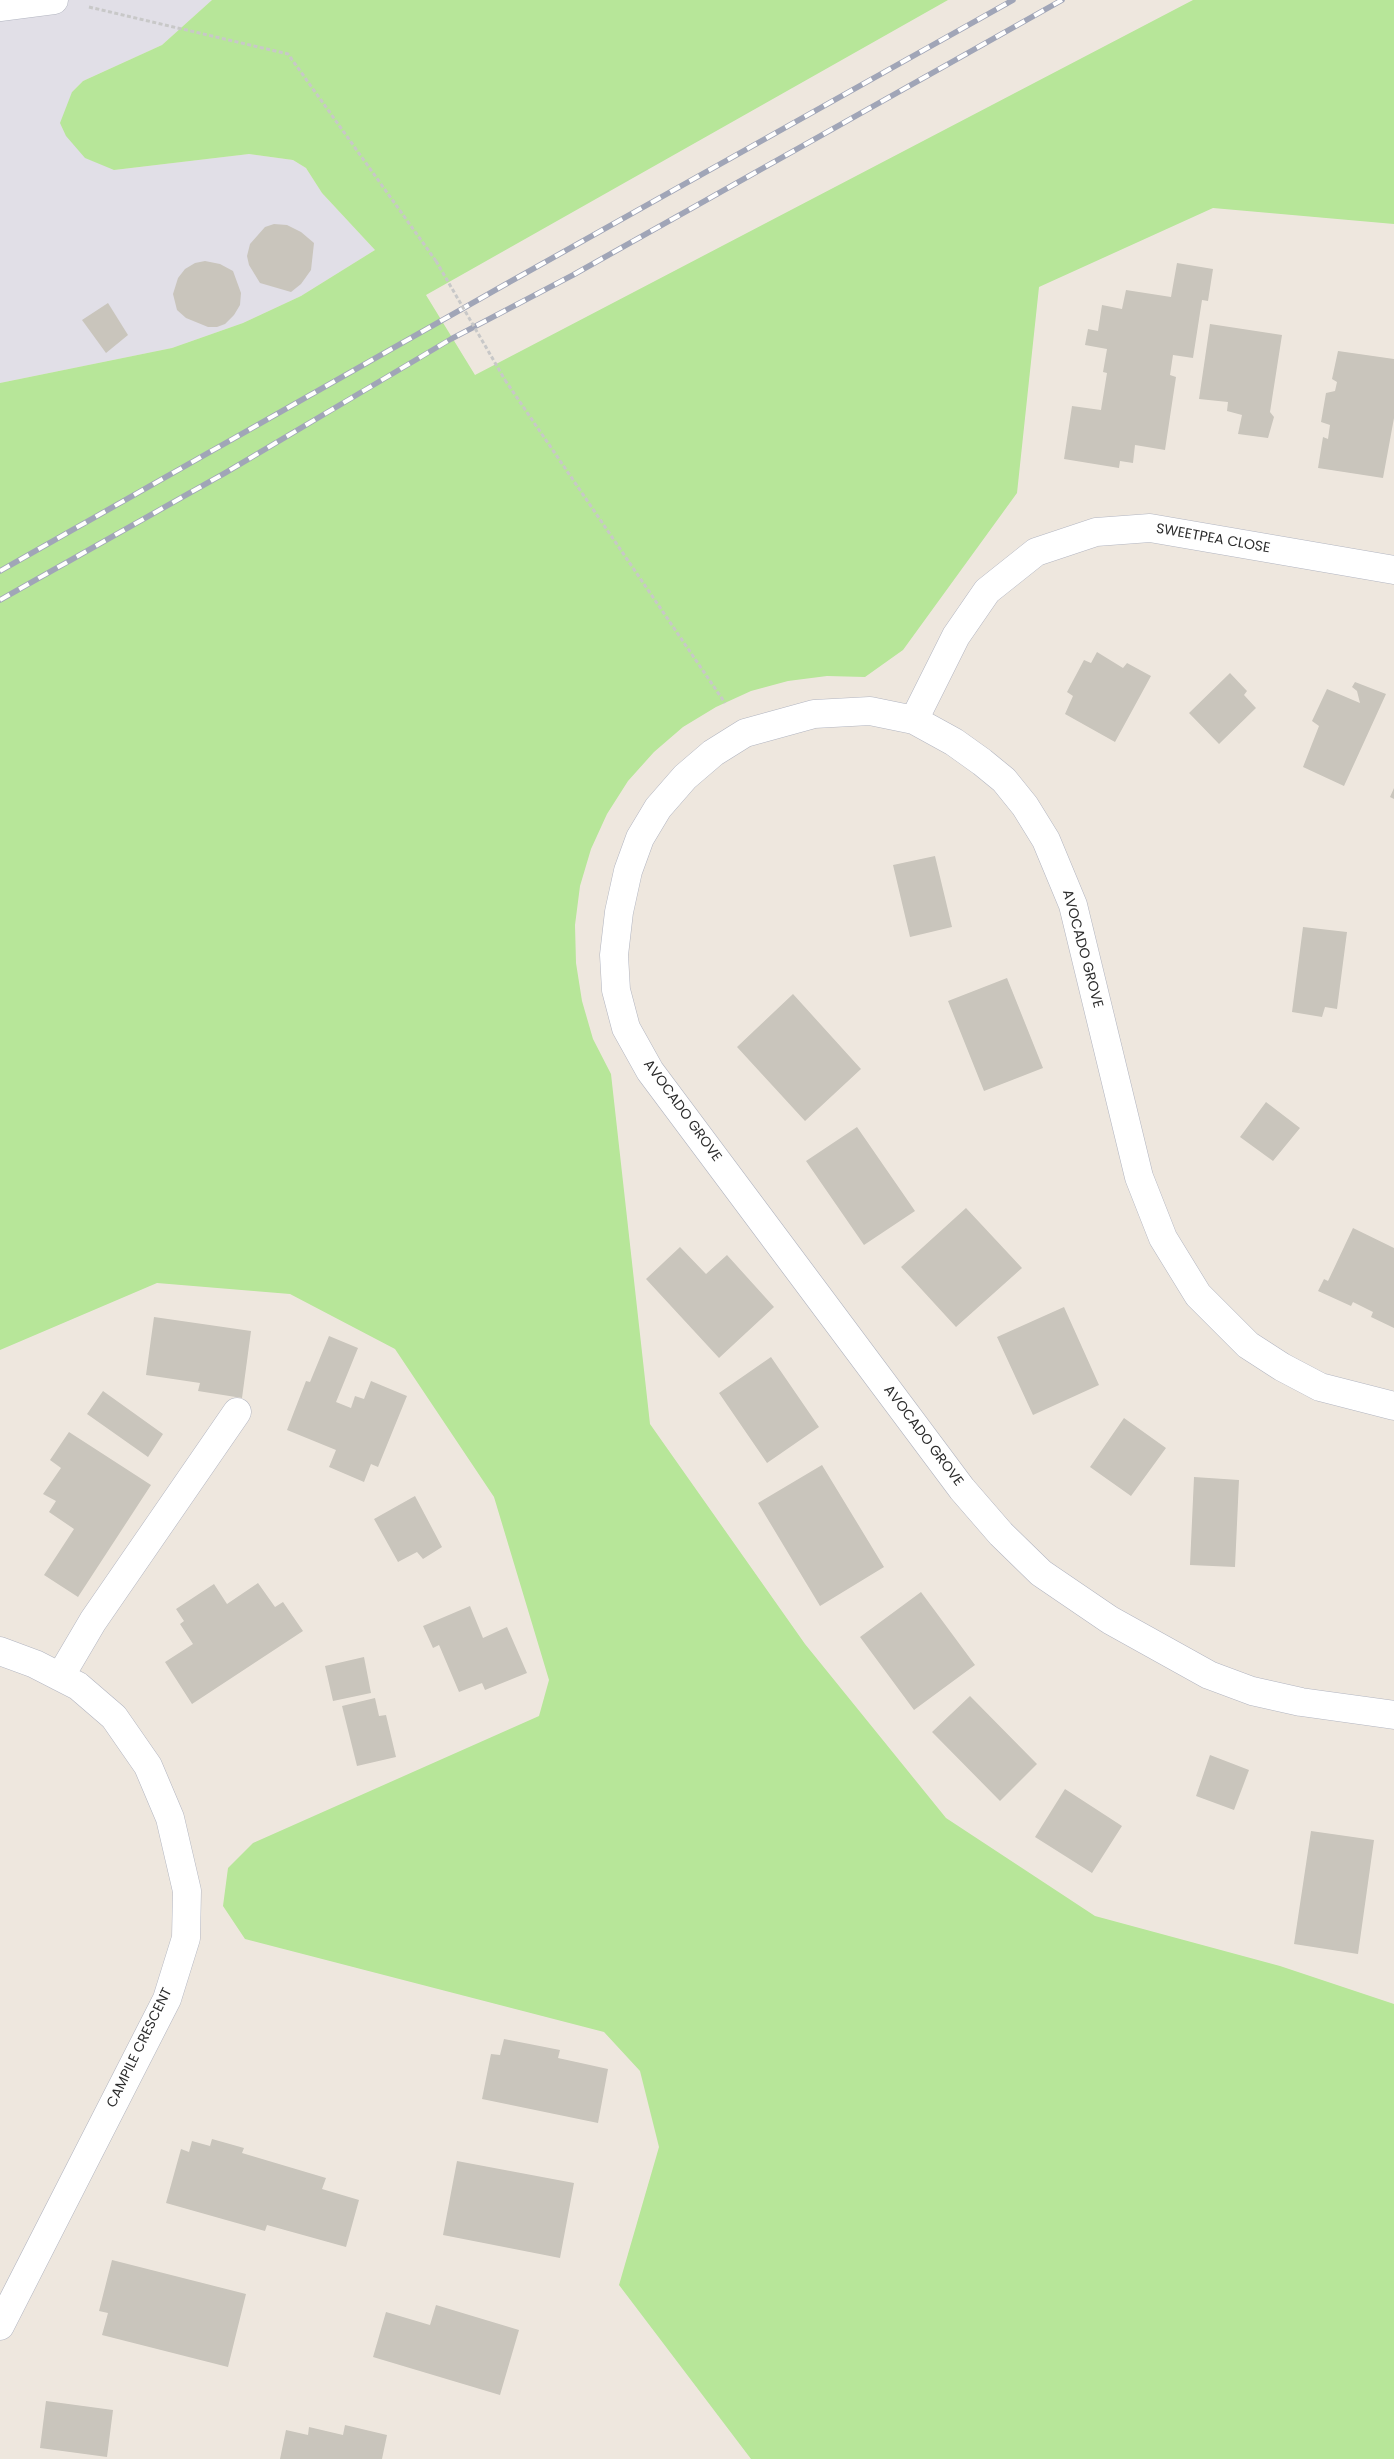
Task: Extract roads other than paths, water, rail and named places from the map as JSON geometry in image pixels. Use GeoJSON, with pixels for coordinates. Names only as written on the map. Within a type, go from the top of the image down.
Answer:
{"type":"FeatureCollection","features":[{"type":"Feature","properties":{"kind":"street"},"geometry":{"type":"LineString","coordinates":[[0,7],[54,0]]}},
{"type":"Feature","properties":{"kind":"street","name":"SWEETPEA CLOSE"},"geometry":{"type":"LineString","coordinates":[[914,720],[956,636],[987,591],[1036,552],[1096,532],[1150,528],[1394,570]]}},
{"type":"Feature","properties":{"kind":"street","name":"AVOCADO GROVE"},"geometry":{"type":"LineString","coordinates":[[1394,1406],[1320,1387],[1282,1367],[1248,1345],[1198,1295],[1163,1238],[1139,1177],[1072,905],[1046,840],[1025,806],[1004,780],[954,742],[914,720],[870,712],[814,714],[746,733],[713,753],[685,778],[658,808],[640,838],[628,872],[618,912],[614,955],[616,990],[626,1028],[650,1071],[962,1489],[1001,1534],[1042,1573],[1110,1620],[1209,1675],[1252,1691],[1301,1702],[1394,1715]]}},
{"type":"Feature","properties":{"kind":"street"},"geometry":{"type":"LineString","coordinates":[[60,1677],[93,1621],[237,1412]]}},
{"type":"Feature","properties":{"kind":"street","name":"CAMPILE CRESCENT"},"geometry":{"type":"LineString","coordinates":[[0,1651],[35,1664],[78,1686],[114,1717],[148,1766],[170,1818],[187,1891],[186,1938],[167,1999],[0,2326]]}},
{"type":"Feature","properties":{"kind":"railway"},"geometry":{"type":"LineString","coordinates":[[0,571],[506,284],[1013,0]]}},
{"type":"Feature","properties":{"kind":"railway"},"geometry":{"type":"LineString","coordinates":[[0,600],[225,473],[451,339],[573,275],[1062,0]]}}]}
